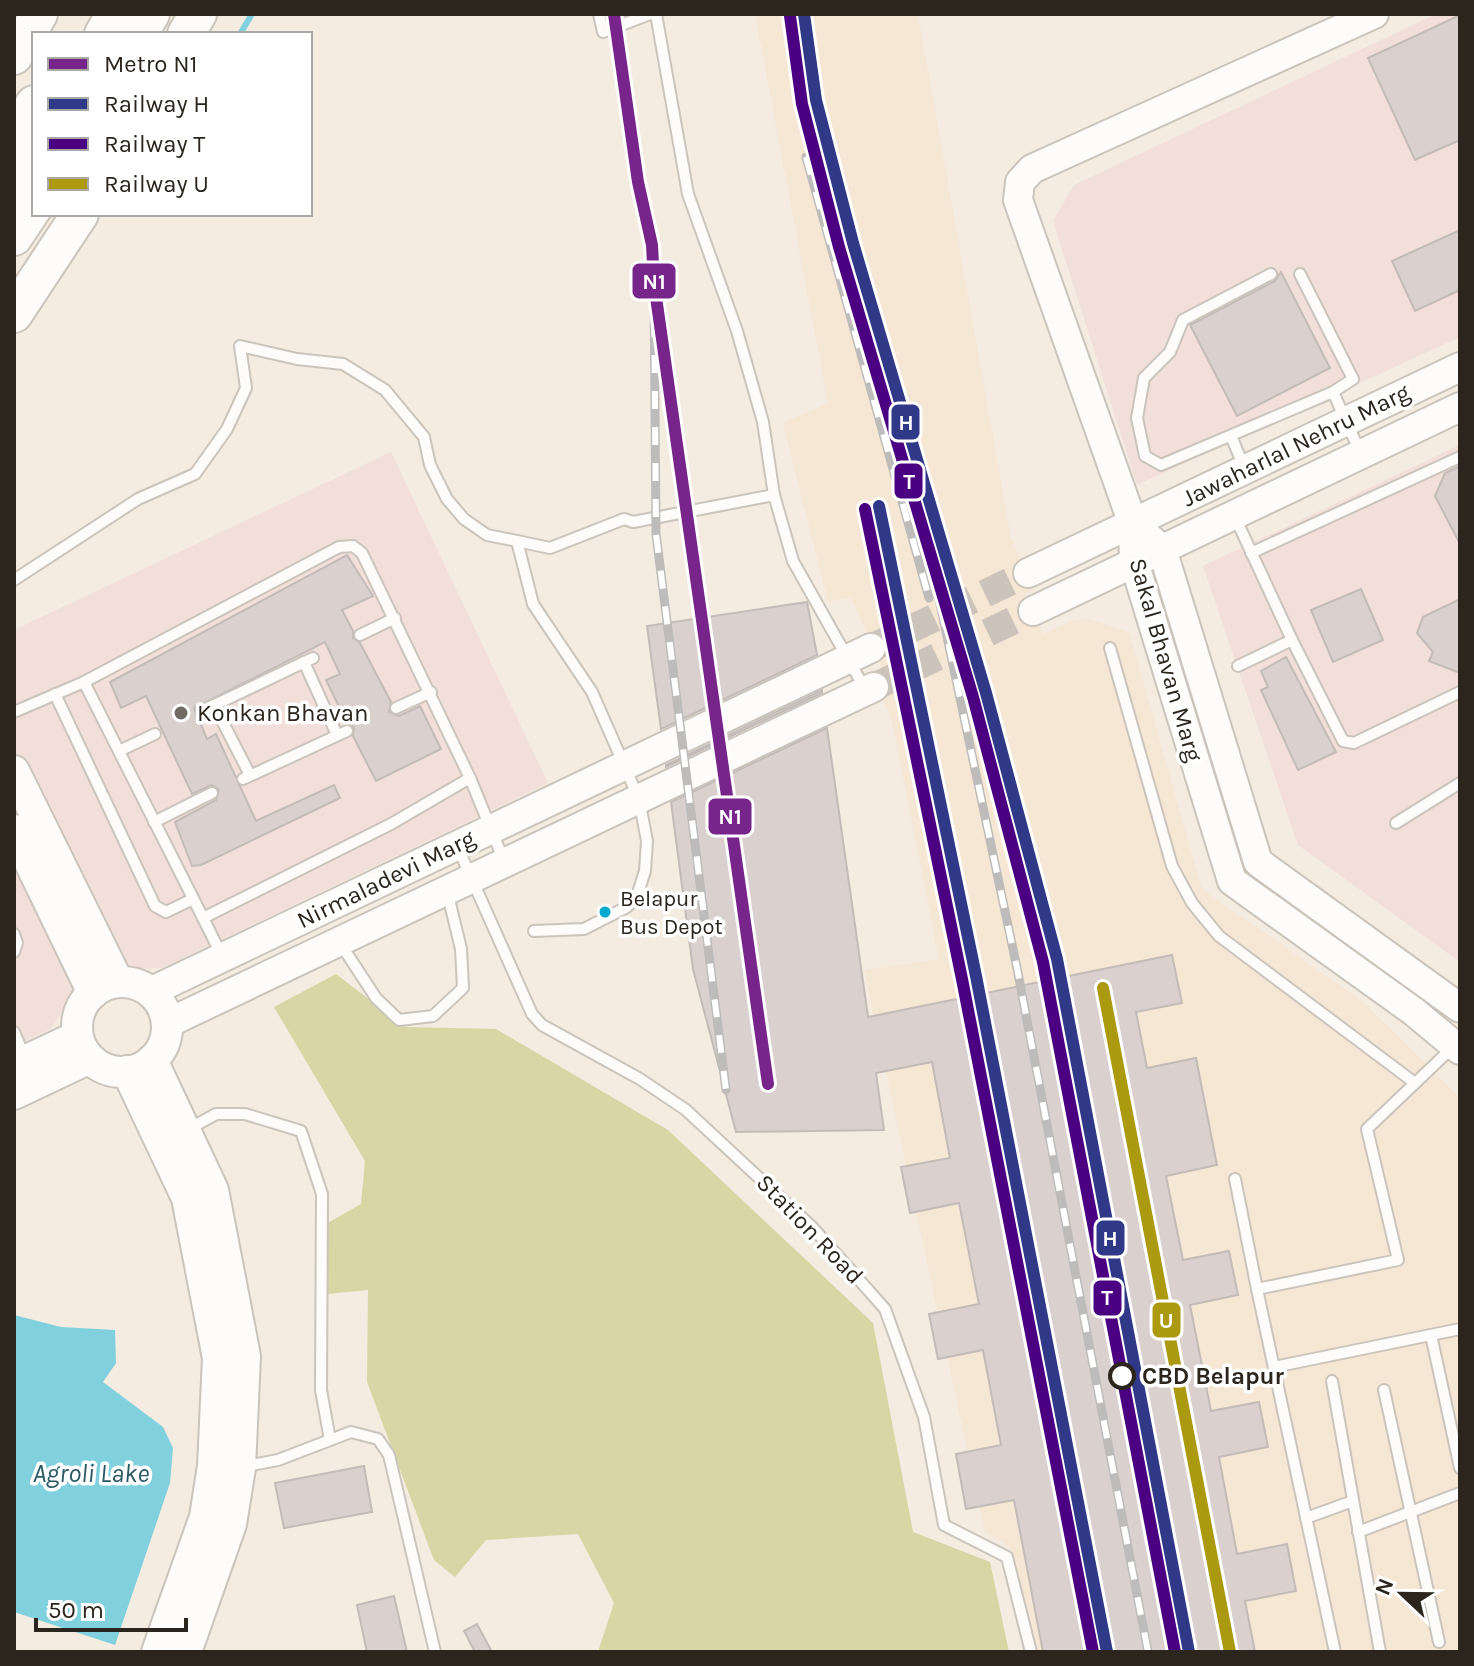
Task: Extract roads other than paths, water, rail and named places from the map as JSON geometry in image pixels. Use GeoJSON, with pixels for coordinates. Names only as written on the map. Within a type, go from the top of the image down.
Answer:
{"type":"FeatureCollection","features":[{"type":"Feature","properties":{"kind":"highway"},"geometry":{"type":"LineString","coordinates":[[14,56],[39,14]]}},
{"type":"Feature","properties":{"kind":"highway"},"geometry":{"type":"LineString","coordinates":[[76,32],[87,14]]}},
{"type":"Feature","properties":{"kind":"highway"},"geometry":{"type":"LineString","coordinates":[[104,32],[115,14]]}},
{"type":"Feature","properties":{"kind":"highway"},"geometry":{"type":"LineString","coordinates":[[140,32],[151,14]]}},
{"type":"Feature","properties":{"kind":"highway"},"geometry":{"type":"LineString","coordinates":[[187,32],[198,14]]}},
{"type":"Feature","properties":{"kind":"highway"},"geometry":{"type":"LineString","coordinates":[[14,138],[32,107]]}},
{"type":"Feature","properties":{"kind":"highway"},"geometry":{"type":"LineString","coordinates":[[14,185],[32,154]]}},
{"type":"Feature","properties":{"kind":"highway"},"geometry":{"type":"LineString","coordinates":[[14,237],[32,210]]}},
{"type":"Feature","properties":{"kind":"highway"},"geometry":{"type":"LineString","coordinates":[[14,314],[79,216]]}},
{"type":"Feature","properties":{"kind":"main road"},"geometry":{"type":"LineString","coordinates":[[1133,524],[1018,200],[1020,182],[1032,169],[1374,14]]}},
{"type":"Feature","properties":{"kind":"main road","name":"Jawaharlal Nehru Marg"},"geometry":{"type":"LineString","coordinates":[[1028,573],[1460,367]]}},
{"type":"Feature","properties":{"kind":"main road","name":"Jawaharlal Nehru Marg"},"geometry":{"type":"LineString","coordinates":[[1162,549],[1460,407]]}},
{"type":"Feature","properties":{"kind":"main road","name":"Sakal Bhavan Marg"},"geometry":{"type":"LineString","coordinates":[[1133,524],[1162,549],[1258,862],[1460,1008]]}},
{"type":"Feature","properties":{"kind":"main road","name":"Sakal Bhavan Marg"},"geometry":{"type":"LineString","coordinates":[[1133,524],[1134,562],[1232,881],[1459,1041]]}},
{"type":"Feature","properties":{"kind":"main road"},"geometry":{"type":"LineString","coordinates":[[1033,611],[1162,549]]}},
{"type":"Feature","properties":{"kind":"main road","name":"Nirmaladevi Marg"},"geometry":{"type":"LineString","coordinates":[[150,992],[860,653]]}},
{"type":"Feature","properties":{"kind":"main road","name":"Nirmaladevi Marg"},"geometry":{"type":"LineString","coordinates":[[166,1024],[870,688]]}},
{"type":"Feature","properties":{"kind":"main road"},"geometry":{"type":"LineString","coordinates":[[14,771],[105,987]]}},
{"type":"Feature","properties":{"kind":"main road"},"geometry":{"type":"LineString","coordinates":[[14,830],[105,987]]}},
{"type":"Feature","properties":{"kind":"main road"},"geometry":{"type":"LineString","coordinates":[[129,982],[150,992],[159,1001],[166,1024],[163,1044],[140,1065],[114,1071],[84,1047],[80,1012],[105,987],[129,982]]}},
{"type":"Feature","properties":{"kind":"main road"},"geometry":{"type":"LineString","coordinates":[[20,1062],[84,1047]]}},
{"type":"Feature","properties":{"kind":"main road"},"geometry":{"type":"LineString","coordinates":[[14,1095],[84,1047]]}},
{"type":"Feature","properties":{"kind":"main road"},"geometry":{"type":"LineString","coordinates":[[140,1065],[185,1131],[213,1190],[245,1356],[240,1468],[231,1524],[186,1652]]}},
{"type":"Feature","properties":{"kind":"main road"},"geometry":{"type":"LineString","coordinates":[[140,1065],[187,1198],[218,1358],[213,1466],[205,1517],[157,1652]]}},
{"type":"Feature","properties":{"kind":"lane"},"geometry":{"type":"LineString","coordinates":[[599,14],[603,32],[650,14]]}},
{"type":"Feature","properties":{"kind":"lane"},"geometry":{"type":"LineString","coordinates":[[656,14],[688,194],[737,331],[763,422],[774,495],[793,561],[860,653],[870,688]]}},
{"type":"Feature","properties":{"kind":"lane"},"geometry":{"type":"LineString","coordinates":[[1271,274],[1183,320],[1170,352],[1144,378],[1137,427],[1145,456],[1154,464],[1172,461],[1231,436],[1333,392],[1353,379],[1300,274]]}},
{"type":"Feature","properties":{"kind":"lane"},"geometry":{"type":"LineString","coordinates":[[14,580],[138,499],[195,474],[227,429],[246,388],[240,346],[297,359],[343,364],[385,390],[424,437],[430,465],[447,499],[464,519],[487,535],[550,548],[624,519],[633,522],[774,495]]}},
{"type":"Feature","properties":{"kind":"lane"},"geometry":{"type":"LineString","coordinates":[[1333,392],[1361,454]]}},
{"type":"Feature","properties":{"kind":"lane"},"geometry":{"type":"LineString","coordinates":[[1231,436],[1245,469]]}},
{"type":"Feature","properties":{"kind":"lane"},"geometry":{"type":"LineString","coordinates":[[1251,553],[1460,457]]}},
{"type":"Feature","properties":{"kind":"lane"},"geometry":{"type":"LineString","coordinates":[[1234,515],[1343,741],[1354,743],[1460,692]]}},
{"type":"Feature","properties":{"kind":"lane"},"geometry":{"type":"LineString","coordinates":[[517,541],[533,604],[592,692],[622,767],[639,799],[647,841],[645,871],[637,896],[616,916],[584,929],[534,931]]}},
{"type":"Feature","properties":{"kind":"lane"},"geometry":{"type":"LineString","coordinates":[[14,712],[84,682],[339,547],[353,546],[362,553],[431,692],[492,828],[504,863]]}},
{"type":"Feature","properties":{"kind":"lane"},"geometry":{"type":"LineString","coordinates":[[360,635],[395,618]]}},
{"type":"Feature","properties":{"kind":"lane"},"geometry":{"type":"LineString","coordinates":[[1238,666],[1292,640]]}},
{"type":"Feature","properties":{"kind":"lane"},"geometry":{"type":"LineString","coordinates":[[1110,648],[1172,866],[1192,903],[1219,936],[1415,1083]]}},
{"type":"Feature","properties":{"kind":"lane"},"geometry":{"type":"LineString","coordinates":[[308,660],[342,733],[246,777],[210,707],[308,660]]}},
{"type":"Feature","properties":{"kind":"lane"},"geometry":{"type":"LineString","coordinates":[[84,682],[223,957]]}},
{"type":"Feature","properties":{"kind":"lane"},"geometry":{"type":"LineString","coordinates":[[396,708],[431,692]]}},
{"type":"Feature","properties":{"kind":"lane"},"geometry":{"type":"LineString","coordinates":[[55,694],[155,906],[166,912],[193,899]]}},
{"type":"Feature","properties":{"kind":"lane"},"geometry":{"type":"LineString","coordinates":[[119,751],[155,734]]}},
{"type":"Feature","properties":{"kind":"lane"},"geometry":{"type":"LineString","coordinates":[[203,918],[391,824],[470,778]]}},
{"type":"Feature","properties":{"kind":"lane"},"geometry":{"type":"LineString","coordinates":[[1396,823],[1460,783]]}},
{"type":"Feature","properties":{"kind":"lane"},"geometry":{"type":"LineString","coordinates":[[154,822],[212,793]]}},
{"type":"Feature","properties":{"kind":"lane"},"geometry":{"type":"LineString","coordinates":[[339,941],[376,998],[399,1020],[433,1016],[463,988],[456,845]]}},
{"type":"Feature","properties":{"kind":"lane","name":"Station Road"},"geometry":{"type":"LineString","coordinates":[[459,884],[532,1014],[542,1025],[640,1079],[686,1110],[813,1228],[885,1309],[924,1417],[944,1525],[1007,1557],[1031,1652]]}},
{"type":"Feature","properties":{"kind":"lane"},"geometry":{"type":"LineString","coordinates":[[14,934],[17,943],[14,952]]}},
{"type":"Feature","properties":{"kind":"lane"},"geometry":{"type":"LineString","coordinates":[[14,1032],[20,1062]]}},
{"type":"Feature","properties":{"kind":"lane"},"geometry":{"type":"LineString","coordinates":[[1257,1289],[1398,1260],[1367,1129],[1459,1041]]}},
{"type":"Feature","properties":{"kind":"lane"},"geometry":{"type":"LineString","coordinates":[[185,1131],[216,1114],[245,1114],[301,1131],[322,1194],[321,1390],[330,1440]]}},
{"type":"Feature","properties":{"kind":"lane"},"geometry":{"type":"LineString","coordinates":[[1235,1179],[1335,1652]]}},
{"type":"Feature","properties":{"kind":"lane"},"geometry":{"type":"LineString","coordinates":[[1274,1367],[1460,1329]]}},
{"type":"Feature","properties":{"kind":"lane"},"geometry":{"type":"LineString","coordinates":[[1431,1335],[1460,1468]]}},
{"type":"Feature","properties":{"kind":"lane"},"geometry":{"type":"LineString","coordinates":[[1332,1381],[1380,1652]]}},
{"type":"Feature","properties":{"kind":"lane"},"geometry":{"type":"LineString","coordinates":[[1384,1390],[1439,1642]]}},
{"type":"Feature","properties":{"kind":"lane"},"geometry":{"type":"LineString","coordinates":[[240,1468],[278,1460],[361,1432],[385,1446],[435,1652]]}},
{"type":"Feature","properties":{"kind":"lane"},"geometry":{"type":"LineString","coordinates":[[1358,1532],[1460,1493]]}},
{"type":"Feature","properties":{"kind":"lane"},"geometry":{"type":"LineString","coordinates":[[1306,1518],[1353,1501]]}},
{"type":"Feature","properties":{"kind":"water","name":"Agroli Lake"},"geometry":{"type":"Polygon","coordinates":[[[14,1315],[61,1327],[115,1330],[116,1363],[103,1382],[163,1427],[173,1448],[170,1483],[115,1645],[14,1612],[14,1315]]]}},
{"type":"Feature","properties":{"kind":"waterway"},"geometry":{"type":"LineString","coordinates":[[241,32],[252,14]]}},
{"type":"Feature","properties":{"kind":"tunnel"},"geometry":{"type":"LineString","coordinates":[[871,648],[1028,573]]}},
{"type":"Feature","properties":{"kind":"tunnel"},"geometry":{"type":"LineString","coordinates":[[874,687],[1033,611]]}},
{"type":"Feature","properties":{"kind":"railway"},"geometry":{"type":"LineString","coordinates":[[806,157],[929,598]]}},
{"type":"Feature","properties":{"kind":"railway"},"geometry":{"type":"LineString","coordinates":[[654,283],[656,534],[726,1090]]}},
{"type":"Feature","properties":{"kind":"railway"},"geometry":{"type":"LineString","coordinates":[[889,362],[1017,968],[1148,1652]]}},
{"type":"Feature","properties":{"kind":"metro line","name":"N1"},"geometry":{"type":"LineString","coordinates":[[614,14],[638,182],[652,245],[654,283],[768,1084]]}},
{"type":"Feature","properties":{"kind":"rail line","name":"H"},"geometry":{"type":"LineString","coordinates":[[804,14],[816,100],[853,243],[986,693],[1057,959],[1189,1652]]}},
{"type":"Feature","properties":{"kind":"rail line","name":"T"},"geometry":{"type":"LineString","coordinates":[[790,16],[802,104],[839,247],[973,697],[1043,962],[1175,1652]]}},
{"type":"Feature","properties":{"kind":"rail line","name":"H"},"geometry":{"type":"LineString","coordinates":[[879,506],[976,976],[1107,1652]]}},
{"type":"Feature","properties":{"kind":"rail line","name":"T"},"geometry":{"type":"LineString","coordinates":[[865,509],[962,979],[1093,1652]]}},
{"type":"Feature","properties":{"kind":"rail line","name":"U"},"geometry":{"type":"LineString","coordinates":[[1103,988],[1230,1652]]}},
{"type":"Feature","properties":{"kind":"place","name":"Konkan Bhavan"},"geometry":{"type":"Point","coordinates":[181,713]}},
{"type":"Feature","properties":{"kind":"place","name":"Belapur Bus Depot"},"geometry":{"type":"Point","coordinates":[605,912]}},
{"type":"Feature","properties":{"kind":"place","name":"CBD Belapur"},"geometry":{"type":"Point","coordinates":[1122,1376]}}]}
